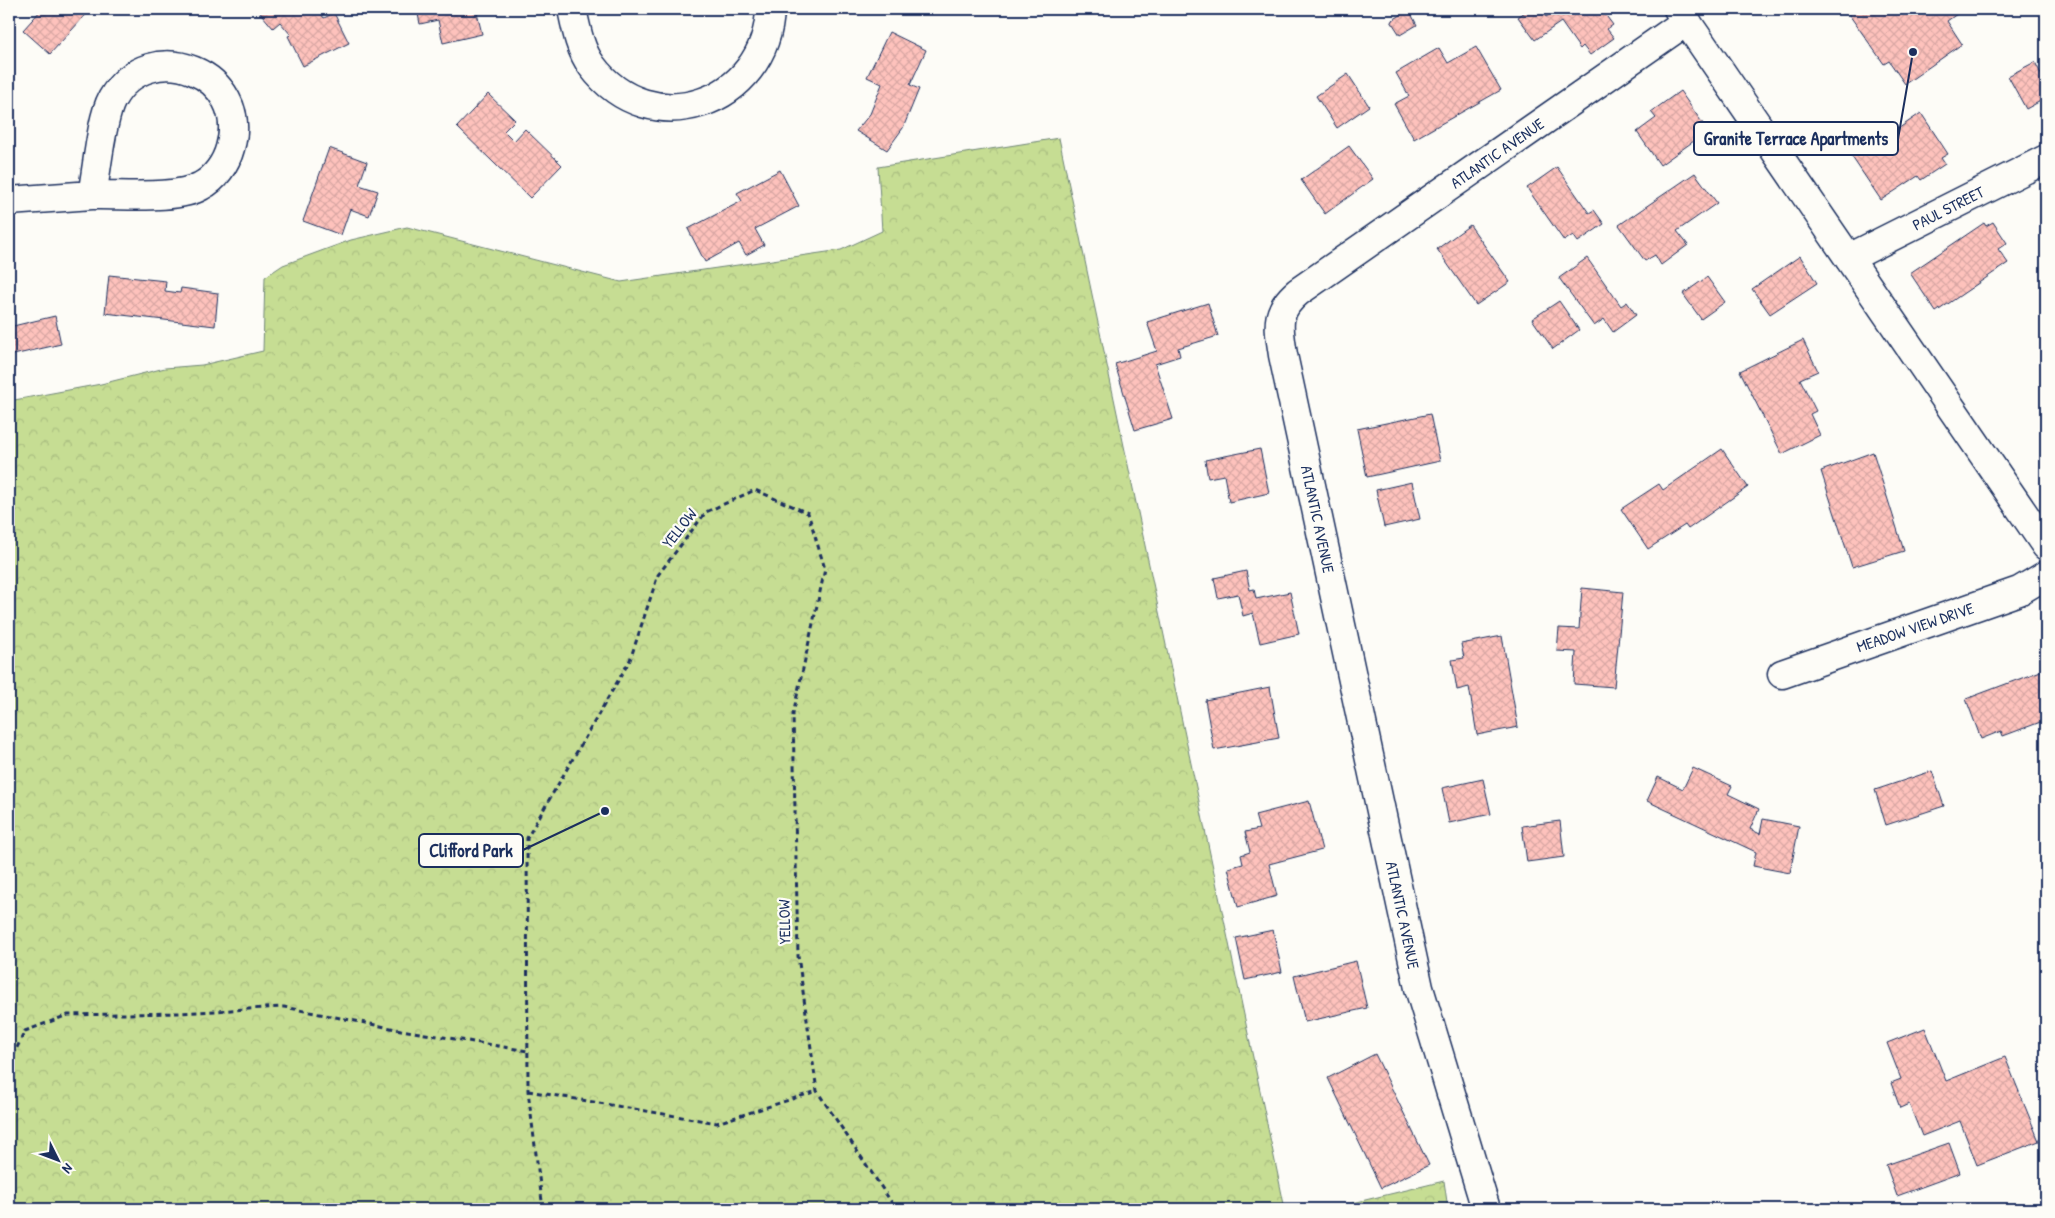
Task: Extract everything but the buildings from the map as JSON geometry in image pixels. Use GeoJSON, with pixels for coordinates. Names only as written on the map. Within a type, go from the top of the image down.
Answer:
{"type":"FeatureCollection","features":[{"type":"Feature","properties":{"kind":"street"},"geometry":{"type":"LineString","coordinates":[[572,9],[581,46],[591,65],[605,81],[622,94],[635,100],[663,107],[684,107],[705,102],[724,93],[741,80],[755,63],[765,44],[770,23],[770,9]]}},
{"type":"Feature","properties":{"kind":"street"},"geometry":{"type":"LineString","coordinates":[[1683,15],[2046,546]]}},
{"type":"Feature","properties":{"kind":"street","name":"ATLANTIC AVENUE"},"geometry":{"type":"LineString","coordinates":[[1486,1209],[1419,988],[1285,365],[1279,332],[1279,318],[1288,300],[1298,292],[1683,15]]}},
{"type":"Feature","properties":{"kind":"street"},"geometry":{"type":"LineString","coordinates":[[9,201],[92,195],[182,193],[201,186],[210,179],[228,156],[233,134],[232,112],[228,102],[215,84],[197,71],[181,66],[164,65],[143,70],[124,83],[114,96],[107,112],[92,195]]}},
{"type":"Feature","properties":{"kind":"street","name":"PAUL STREET"},"geometry":{"type":"LineString","coordinates":[[1849,258],[2046,159]]}},
{"type":"Feature","properties":{"kind":"street","name":"MEADOW VIEW DRIVE"},"geometry":{"type":"LineString","coordinates":[[1782,674],[2019,591],[2046,575]]}},
{"type":"Feature","properties":{"kind":"path","name":"YELLOW"},"geometry":{"type":"LineString","coordinates":[[543,1209],[528,1091],[527,838],[630,660],[658,575],[706,512],[755,490],[808,513],[825,569],[793,714],[798,956],[816,1091],[896,1209]]}},
{"type":"Feature","properties":{"kind":"path"},"geometry":{"type":"LineString","coordinates":[[9,1064],[25,1031],[68,1015],[178,1013],[284,1007],[401,1030],[528,1050]]}},
{"type":"Feature","properties":{"kind":"path"},"geometry":{"type":"LineString","coordinates":[[528,1091],[717,1123],[816,1091]]}},
{"type":"Feature","properties":{"kind":"green space"},"geometry":{"type":"Polygon","coordinates":[[[1059,138],[1285,1209],[9,1209],[9,401],[101,384],[165,368],[202,365],[263,351],[265,277],[283,265],[351,240],[407,227],[621,282],[841,250],[882,231],[878,167],[1059,138]]]}},
{"type":"Feature","properties":{"kind":"green space"},"geometry":{"type":"Polygon","coordinates":[[[1444,1181],[1448,1209],[1328,1209],[1444,1181]]]}},
{"type":"Feature","properties":{"kind":"place","name":"Granite Terrace Apartments"},"geometry":{"type":"Point","coordinates":[1913,52]}},
{"type":"Feature","properties":{"kind":"place","name":"Clifford Park"},"geometry":{"type":"Point","coordinates":[605,811]}}]}
